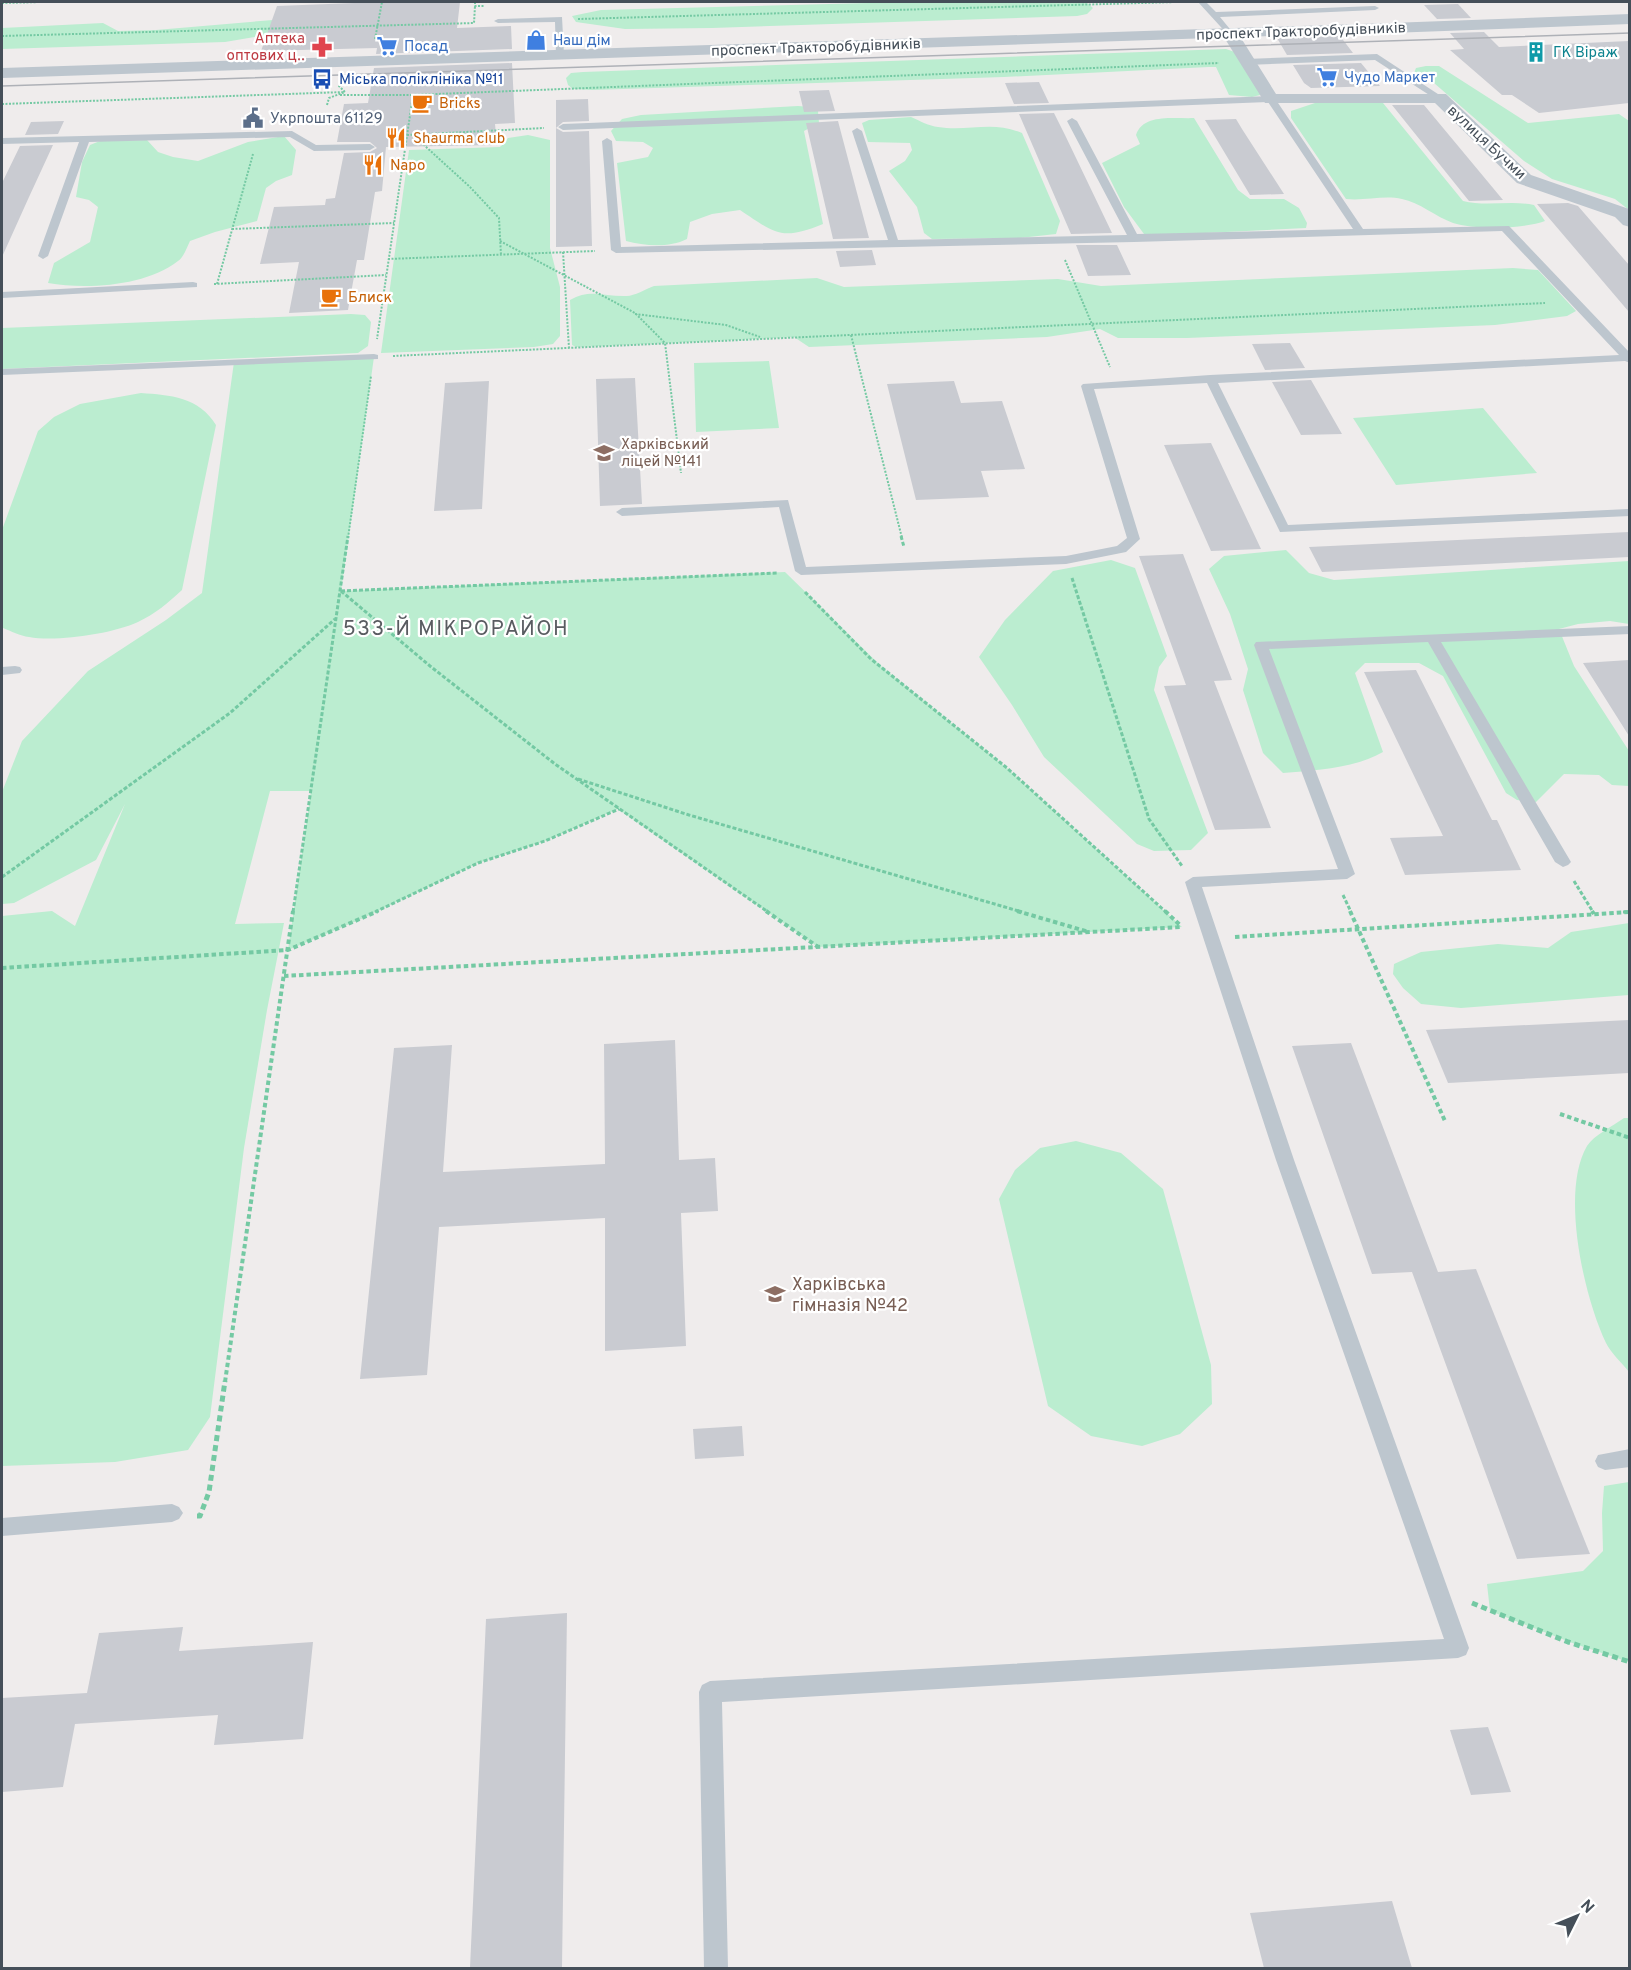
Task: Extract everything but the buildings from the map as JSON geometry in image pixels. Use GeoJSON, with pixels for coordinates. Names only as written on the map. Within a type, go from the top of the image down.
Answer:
{"type":"FeatureCollection","features":[{"type":"Feature","properties":{"kind":"street"},"geometry":{"type":"LineString","coordinates":[[1372,5],[1390,28]]}},
{"type":"Feature","properties":{"kind":"street","name":"проспект Тракторобудівників"},"geometry":{"type":"LineString","coordinates":[[2,73],[1629,19]]}},
{"type":"Feature","properties":{"kind":"street"},"geometry":{"type":"LineString","coordinates":[[1230,34],[1271,99]]}},
{"type":"Feature","properties":{"kind":"street","name":"вулиця Бучми"},"geometry":{"type":"LineString","coordinates":[[1271,99],[1440,98],[1524,179],[1622,213],[1629,221]]}},
{"type":"Feature","properties":{"kind":"lane"},"geometry":{"type":"LineString","coordinates":[[1202,2],[1230,34]]}},
{"type":"Feature","properties":{"kind":"lane"},"geometry":{"type":"LineString","coordinates":[[1214,15],[1372,5]]}},
{"type":"Feature","properties":{"kind":"lane"},"geometry":{"type":"LineString","coordinates":[[498,21],[559,19],[560,55]]}},
{"type":"Feature","properties":{"kind":"lane"},"geometry":{"type":"LineString","coordinates":[[1246,62],[1377,57],[1440,98]]}},
{"type":"Feature","properties":{"kind":"lane"},"geometry":{"type":"LineString","coordinates":[[563,128],[1271,99],[1360,232]]}},
{"type":"Feature","properties":{"kind":"lane"},"geometry":{"type":"LineString","coordinates":[[1072,121],[1134,239]]}},
{"type":"Feature","properties":{"kind":"lane"},"geometry":{"type":"LineString","coordinates":[[857,131],[894,244]]}},
{"type":"Feature","properties":{"kind":"lane"},"geometry":{"type":"LineString","coordinates":[[2,141],[292,134],[314,148],[369,147]]}},
{"type":"Feature","properties":{"kind":"lane"},"geometry":{"type":"LineString","coordinates":[[43,256],[85,139]]}},
{"type":"Feature","properties":{"kind":"lane"},"geometry":{"type":"LineString","coordinates":[[607,141],[616,250],[1134,239],[1505,228],[1628,359]]}},
{"type":"Feature","properties":{"kind":"lane"},"geometry":{"type":"LineString","coordinates":[[2,295],[193,285]]}},
{"type":"Feature","properties":{"kind":"lane"},"geometry":{"type":"LineString","coordinates":[[2,372],[374,357]]}},
{"type":"Feature","properties":{"kind":"lane"},"geometry":{"type":"LineString","coordinates":[[622,512],[784,503],[801,571],[1066,560],[1120,549],[1134,539],[1087,386],[1210,378],[1628,359]]}},
{"type":"Feature","properties":{"kind":"lane"},"geometry":{"type":"LineString","coordinates":[[1210,378],[1284,529],[1628,513]]}},
{"type":"Feature","properties":{"kind":"lane"},"geometry":{"type":"LineString","coordinates":[[716,1968],[710,1692],[1458,1648],[1285,1160],[1193,882],[1347,874],[1261,645],[1432,638],[1627,634]]}},
{"type":"Feature","properties":{"kind":"lane"},"geometry":{"type":"LineString","coordinates":[[1432,638],[1563,862]]}},
{"type":"Feature","properties":{"kind":"lane"},"geometry":{"type":"LineString","coordinates":[[1605,1461],[1629,1458]]}},
{"type":"Feature","properties":{"kind":"lane"},"geometry":{"type":"LineString","coordinates":[[2,1527],[172,1513]]}},
{"type":"Feature","properties":{"kind":"path"},"geometry":{"type":"LineString","coordinates":[[2,3],[42,2]]}},
{"type":"Feature","properties":{"kind":"path"},"geometry":{"type":"LineString","coordinates":[[377,26],[382,2]]}},
{"type":"Feature","properties":{"kind":"path"},"geometry":{"type":"LineString","coordinates":[[2,36],[474,23],[475,2]]}},
{"type":"Feature","properties":{"kind":"path"},"geometry":{"type":"LineString","coordinates":[[559,19],[778,15],[1176,2]]}},
{"type":"Feature","properties":{"kind":"path"},"geometry":{"type":"LineString","coordinates":[[475,6],[484,6]]}},
{"type":"Feature","properties":{"kind":"path"},"geometry":{"type":"LineString","coordinates":[[340,95],[411,95],[1246,62]]}},
{"type":"Feature","properties":{"kind":"path"},"geometry":{"type":"LineString","coordinates":[[2,104],[345,92]]}},
{"type":"Feature","properties":{"kind":"path"},"geometry":{"type":"LineString","coordinates":[[172,1513],[200,1516],[209,1492],[413,95],[411,95]]}},
{"type":"Feature","properties":{"kind":"path"},"geometry":{"type":"LineString","coordinates":[[407,135],[563,128]]}},
{"type":"Feature","properties":{"kind":"path"},"geometry":{"type":"LineString","coordinates":[[217,284],[258,135]]}},
{"type":"Feature","properties":{"kind":"path"},"geometry":{"type":"LineString","coordinates":[[413,135],[500,218],[501,255]]}},
{"type":"Feature","properties":{"kind":"path"},"geometry":{"type":"LineString","coordinates":[[232,229],[394,224]]}},
{"type":"Feature","properties":{"kind":"path"},"geometry":{"type":"LineString","coordinates":[[500,241],[634,314],[666,343],[681,473]]}},
{"type":"Feature","properties":{"kind":"path"},"geometry":{"type":"LineString","coordinates":[[1021,241],[1061,250],[1090,324],[1118,384]]}},
{"type":"Feature","properties":{"kind":"path"},"geometry":{"type":"LineString","coordinates":[[388,259],[616,250]]}},
{"type":"Feature","properties":{"kind":"path"},"geometry":{"type":"LineString","coordinates":[[563,252],[569,348]]}},
{"type":"Feature","properties":{"kind":"path"},"geometry":{"type":"LineString","coordinates":[[193,285],[386,275]]}},
{"type":"Feature","properties":{"kind":"path"},"geometry":{"type":"LineString","coordinates":[[374,357],[1575,302]]}},
{"type":"Feature","properties":{"kind":"path"},"geometry":{"type":"LineString","coordinates":[[634,314],[726,325],[763,339]]}},
{"type":"Feature","properties":{"kind":"path"},"geometry":{"type":"LineString","coordinates":[[851,335],[909,567]]}},
{"type":"Feature","properties":{"kind":"path"},"geometry":{"type":"LineString","coordinates":[[1066,560],[1149,819],[1193,882]]}},
{"type":"Feature","properties":{"kind":"path"},"geometry":{"type":"LineString","coordinates":[[340,591],[801,571]]}},
{"type":"Feature","properties":{"kind":"path"},"geometry":{"type":"LineString","coordinates":[[785,572],[871,659],[1007,768],[1182,927]]}},
{"type":"Feature","properties":{"kind":"path"},"geometry":{"type":"LineString","coordinates":[[340,591],[430,666],[575,778],[818,947]]}},
{"type":"Feature","properties":{"kind":"path"},"geometry":{"type":"LineString","coordinates":[[2,877],[230,713],[336,618]]}},
{"type":"Feature","properties":{"kind":"path"},"geometry":{"type":"LineString","coordinates":[[575,778],[689,815],[1092,933]]}},
{"type":"Feature","properties":{"kind":"path"},"geometry":{"type":"LineString","coordinates":[[2,968],[288,950],[359,920],[478,862],[545,841],[619,809]]}},
{"type":"Feature","properties":{"kind":"path"},"geometry":{"type":"LineString","coordinates":[[1563,862],[1594,914]]}},
{"type":"Feature","properties":{"kind":"path"},"geometry":{"type":"LineString","coordinates":[[1334,874],[1445,1121]]}},
{"type":"Feature","properties":{"kind":"path"},"geometry":{"type":"LineString","coordinates":[[284,976],[1182,927],[1210,933],[1358,929],[1629,912]]}},
{"type":"Feature","properties":{"kind":"path"},"geometry":{"type":"LineString","coordinates":[[1560,1114],[1629,1138]]}},
{"type":"Feature","properties":{"kind":"path"},"geometry":{"type":"LineString","coordinates":[[1437,1590],[1568,1642],[1629,1662]]}},
{"type":"Feature","properties":{"kind":"green space"},"geometry":{"type":"Polygon","coordinates":[[[907,2],[1086,2],[1093,8],[1087,14],[1077,16],[712,28],[625,29],[576,22],[572,16],[601,10],[907,2]]]}},
{"type":"Feature","properties":{"kind":"green space"},"geometry":{"type":"Polygon","coordinates":[[[273,20],[289,34],[225,42],[2,49],[2,28],[103,23],[118,31],[156,30],[273,20]]]}},
{"type":"Feature","properties":{"kind":"green space"},"geometry":{"type":"Polygon","coordinates":[[[1226,49],[1235,52],[1264,94],[1252,97],[1229,95],[1216,67],[1004,77],[592,90],[573,89],[568,85],[566,78],[571,73],[583,72],[1226,49]]]}},
{"type":"Feature","properties":{"kind":"green space"},"geometry":{"type":"Polygon","coordinates":[[[1439,66],[1528,123],[1619,114],[1629,121],[1629,210],[1615,199],[1552,179],[1524,161],[1434,83],[1414,73],[1416,68],[1439,66]]]}},
{"type":"Feature","properties":{"kind":"green space"},"geometry":{"type":"Polygon","coordinates":[[[1324,100],[1367,100],[1383,103],[1463,201],[1534,205],[1545,221],[1512,227],[1473,227],[1453,223],[1415,203],[1402,199],[1346,199],[1291,118],[1291,111],[1324,100]]]}},
{"type":"Feature","properties":{"kind":"green space"},"geometry":{"type":"Polygon","coordinates":[[[810,107],[818,111],[819,123],[804,131],[823,224],[797,232],[779,232],[762,225],[740,210],[712,214],[690,222],[687,239],[673,244],[641,244],[626,241],[617,163],[648,157],[653,148],[643,142],[616,141],[611,131],[622,119],[641,115],[810,107]]]}},
{"type":"Feature","properties":{"kind":"green space"},"geometry":{"type":"Polygon","coordinates":[[[911,117],[938,127],[1000,127],[1022,133],[1060,221],[1056,234],[1020,238],[932,239],[924,233],[917,207],[889,171],[905,161],[912,150],[910,143],[868,142],[862,123],[869,120],[911,117]]]}},
{"type":"Feature","properties":{"kind":"green space"},"geometry":{"type":"Polygon","coordinates":[[[1194,118],[1238,190],[1250,199],[1284,199],[1299,208],[1307,223],[1306,228],[1144,234],[1124,207],[1102,163],[1140,144],[1136,135],[1145,123],[1160,119],[1194,118]]]}},
{"type":"Feature","properties":{"kind":"green space"},"geometry":{"type":"Polygon","coordinates":[[[528,135],[550,140],[550,248],[560,287],[560,336],[553,344],[534,347],[381,353],[409,150],[500,147],[508,138],[528,135]]]}},
{"type":"Feature","properties":{"kind":"green space"},"geometry":{"type":"Polygon","coordinates":[[[284,136],[296,150],[292,175],[266,188],[257,221],[190,241],[180,259],[150,276],[98,286],[48,283],[54,263],[90,242],[98,207],[89,200],[76,197],[82,162],[90,145],[100,141],[147,140],[158,152],[198,161],[248,142],[284,136]]]}},
{"type":"Feature","properties":{"kind":"green space"},"geometry":{"type":"Polygon","coordinates":[[[1513,268],[1538,270],[1576,311],[1567,316],[1495,325],[1187,338],[1118,338],[1100,329],[1047,337],[809,347],[794,337],[576,347],[572,345],[570,300],[584,294],[630,296],[654,286],[817,278],[844,287],[1058,279],[1101,286],[1513,268]]]}},
{"type":"Feature","properties":{"kind":"green space"},"geometry":{"type":"Polygon","coordinates":[[[365,315],[371,322],[368,346],[358,353],[2,369],[2,328],[365,315]]]}},
{"type":"Feature","properties":{"kind":"green space"},"geometry":{"type":"Polygon","coordinates":[[[374,357],[341,591],[785,572],[882,667],[1007,768],[1182,927],[818,947],[618,809],[545,841],[478,863],[359,920],[288,950],[311,791],[270,791],[235,924],[284,923],[244,1148],[210,1417],[188,1450],[115,1462],[2,1466],[2,916],[52,911],[75,926],[125,804],[96,860],[14,903],[2,904],[2,792],[22,741],[88,671],[166,620],[202,593],[234,362],[374,357]]]}},
{"type":"Feature","properties":{"kind":"green space"},"geometry":{"type":"Polygon","coordinates":[[[769,361],[779,428],[696,432],[694,363],[769,361]]]}},
{"type":"Feature","properties":{"kind":"green space"},"geometry":{"type":"Polygon","coordinates":[[[141,393],[183,399],[201,408],[216,425],[182,590],[144,619],[114,630],[68,638],[40,638],[22,636],[3,628],[2,530],[38,431],[54,417],[80,404],[141,393]]]}},
{"type":"Feature","properties":{"kind":"green space"},"geometry":{"type":"Polygon","coordinates":[[[1483,408],[1537,473],[1396,485],[1353,418],[1483,408]]]}},
{"type":"Feature","properties":{"kind":"green space"},"geometry":{"type":"Polygon","coordinates":[[[1286,550],[1309,573],[1334,580],[1629,561],[1629,624],[1610,621],[1578,624],[1559,629],[1574,666],[1629,751],[1629,786],[1612,785],[1599,775],[1564,774],[1536,802],[1517,800],[1506,793],[1443,676],[1419,663],[1365,663],[1355,673],[1383,752],[1347,765],[1283,773],[1263,753],[1243,690],[1248,669],[1230,614],[1209,569],[1224,556],[1286,550]]]}},
{"type":"Feature","properties":{"kind":"green space"},"geometry":{"type":"Polygon","coordinates":[[[1111,560],[1135,568],[1167,656],[1159,667],[1154,690],[1208,833],[1191,850],[1154,851],[1137,844],[1044,757],[979,657],[1005,620],[1053,571],[1111,560]]]}},
{"type":"Feature","properties":{"kind":"green space"},"geometry":{"type":"Polygon","coordinates":[[[1629,923],[1629,995],[1461,1008],[1421,1004],[1403,988],[1393,974],[1394,964],[1421,952],[1498,944],[1548,948],[1571,932],[1629,923]]]}},
{"type":"Feature","properties":{"kind":"green space"},"geometry":{"type":"Polygon","coordinates":[[[1624,1118],[1630,1118],[1629,1372],[1608,1347],[1598,1323],[1583,1273],[1575,1216],[1575,1190],[1579,1166],[1587,1146],[1599,1134],[1624,1118]]]}},
{"type":"Feature","properties":{"kind":"green space"},"geometry":{"type":"Polygon","coordinates":[[[1076,1141],[1121,1153],[1163,1189],[1211,1365],[1212,1404],[1180,1434],[1142,1446],[1091,1436],[1048,1406],[999,1199],[1015,1170],[1040,1148],[1076,1141]]]}},
{"type":"Feature","properties":{"kind":"green space"},"geometry":{"type":"Polygon","coordinates":[[[1629,1482],[1629,1662],[1490,1611],[1487,1584],[1583,1571],[1603,1551],[1604,1486],[1629,1482]]]}},
{"type":"Feature","properties":{"kind":"tram line"},"geometry":{"type":"LineString","coordinates":[[2,86],[1630,33]]}},
{"type":"Feature","properties":{"kind":"place","name":"Наш дім"},"geometry":{"type":"Point","coordinates":[536,40]}},
{"type":"Feature","properties":{"kind":"place","name":"Посад"},"geometry":{"type":"Point","coordinates":[387,46]}},
{"type":"Feature","properties":{"kind":"place","name":"Аптека оптових ц‥"},"geometry":{"type":"Point","coordinates":[322,47]}},
{"type":"Feature","properties":{"kind":"place","name":"ГК Віраж"},"geometry":{"type":"Point","coordinates":[1536,52]}},
{"type":"Feature","properties":{"kind":"place","name":"Чудо Маркет"},"geometry":{"type":"Point","coordinates":[1327,77]}},
{"type":"Feature","properties":{"kind":"place","name":"Міська поліклініка №11"},"geometry":{"type":"Point","coordinates":[322,79]}},
{"type":"Feature","properties":{"kind":"place","name":"Bricks"},"geometry":{"type":"Point","coordinates":[422,103]}},
{"type":"Feature","properties":{"kind":"place","name":"Укрпошта 61129"},"geometry":{"type":"Point","coordinates":[253,118]}},
{"type":"Feature","properties":{"kind":"place","name":"Shaurma club"},"geometry":{"type":"Point","coordinates":[396,138]}},
{"type":"Feature","properties":{"kind":"place","name":"Napo"},"geometry":{"type":"Point","coordinates":[373,165]}},
{"type":"Feature","properties":{"kind":"place","name":"Блиск"},"geometry":{"type":"Point","coordinates":[331,297]}},
{"type":"Feature","properties":{"kind":"place","name":"Харківський ліцей №141"},"geometry":{"type":"Point","coordinates":[604,453]}},
{"type":"Feature","properties":{"kind":"place","name":"Харківська гімназія №42"},"geometry":{"type":"Point","coordinates":[775,1294]}},
{"type":"Feature","properties":{"kind":"district","name":"533-Й МІКРОРАЙОН"},"geometry":{"type":"Point","coordinates":[456,628]}}]}
